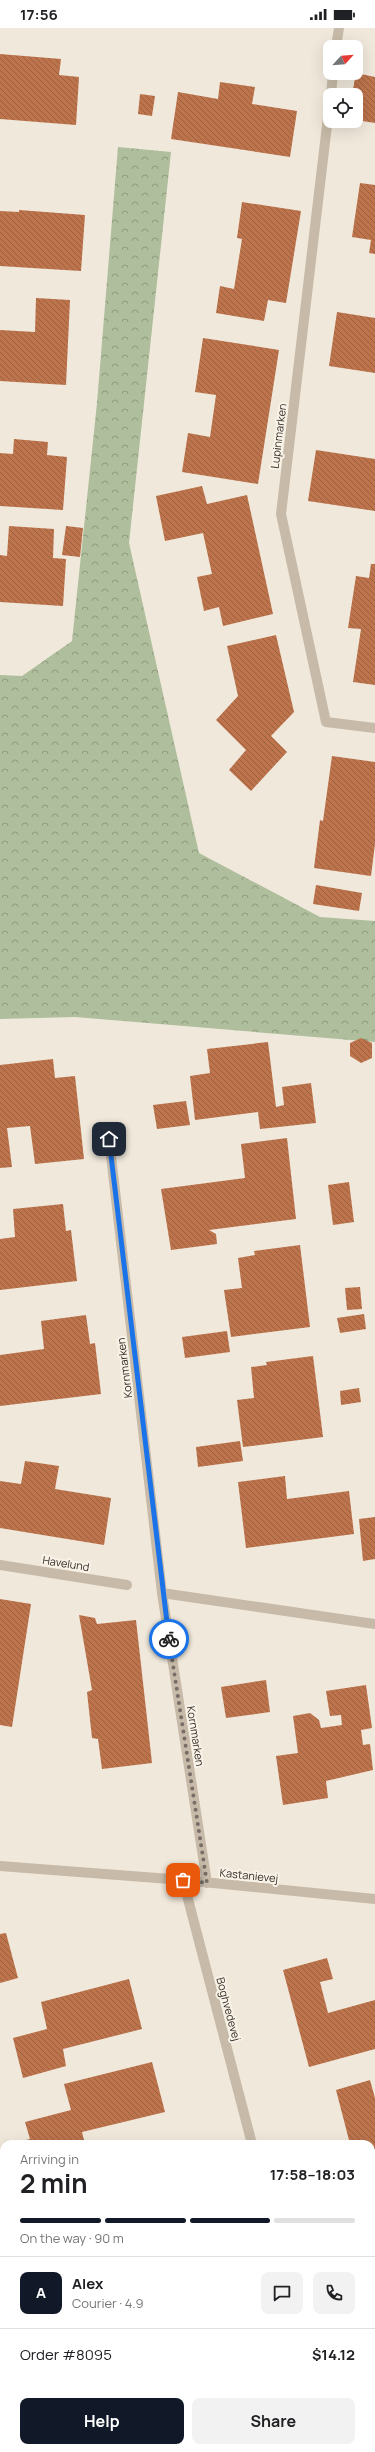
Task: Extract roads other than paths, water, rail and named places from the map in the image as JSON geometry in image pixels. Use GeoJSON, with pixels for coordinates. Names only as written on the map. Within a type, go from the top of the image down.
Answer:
{"type":"FeatureCollection","features":[{"type":"Feature","properties":{"kind":"street"},"geometry":{"type":"LineString","coordinates":[[337,40],[338,28]]}},
{"type":"Feature","properties":{"kind":"street","name":"Lupinmarken"},"geometry":{"type":"LineString","coordinates":[[327,128],[281,514],[326,722],[375,728]]}},
{"type":"Feature","properties":{"kind":"street","name":"Kornmarken"},"geometry":{"type":"LineString","coordinates":[[109,1139],[162,1593],[207,1883]]}},
{"type":"Feature","properties":{"kind":"street","name":"Havelund"},"geometry":{"type":"LineString","coordinates":[[0,1565],[127,1585]]}},
{"type":"Feature","properties":{"kind":"street"},"geometry":{"type":"LineString","coordinates":[[162,1593],[375,1624]]}},
{"type":"Feature","properties":{"kind":"street","name":"Kastanievej"},"geometry":{"type":"LineString","coordinates":[[0,1866],[183,1880],[375,1900]]}},
{"type":"Feature","properties":{"kind":"street","name":"Boghvedevej"},"geometry":{"type":"LineString","coordinates":[[183,1880],[251,2140]]}}]}
